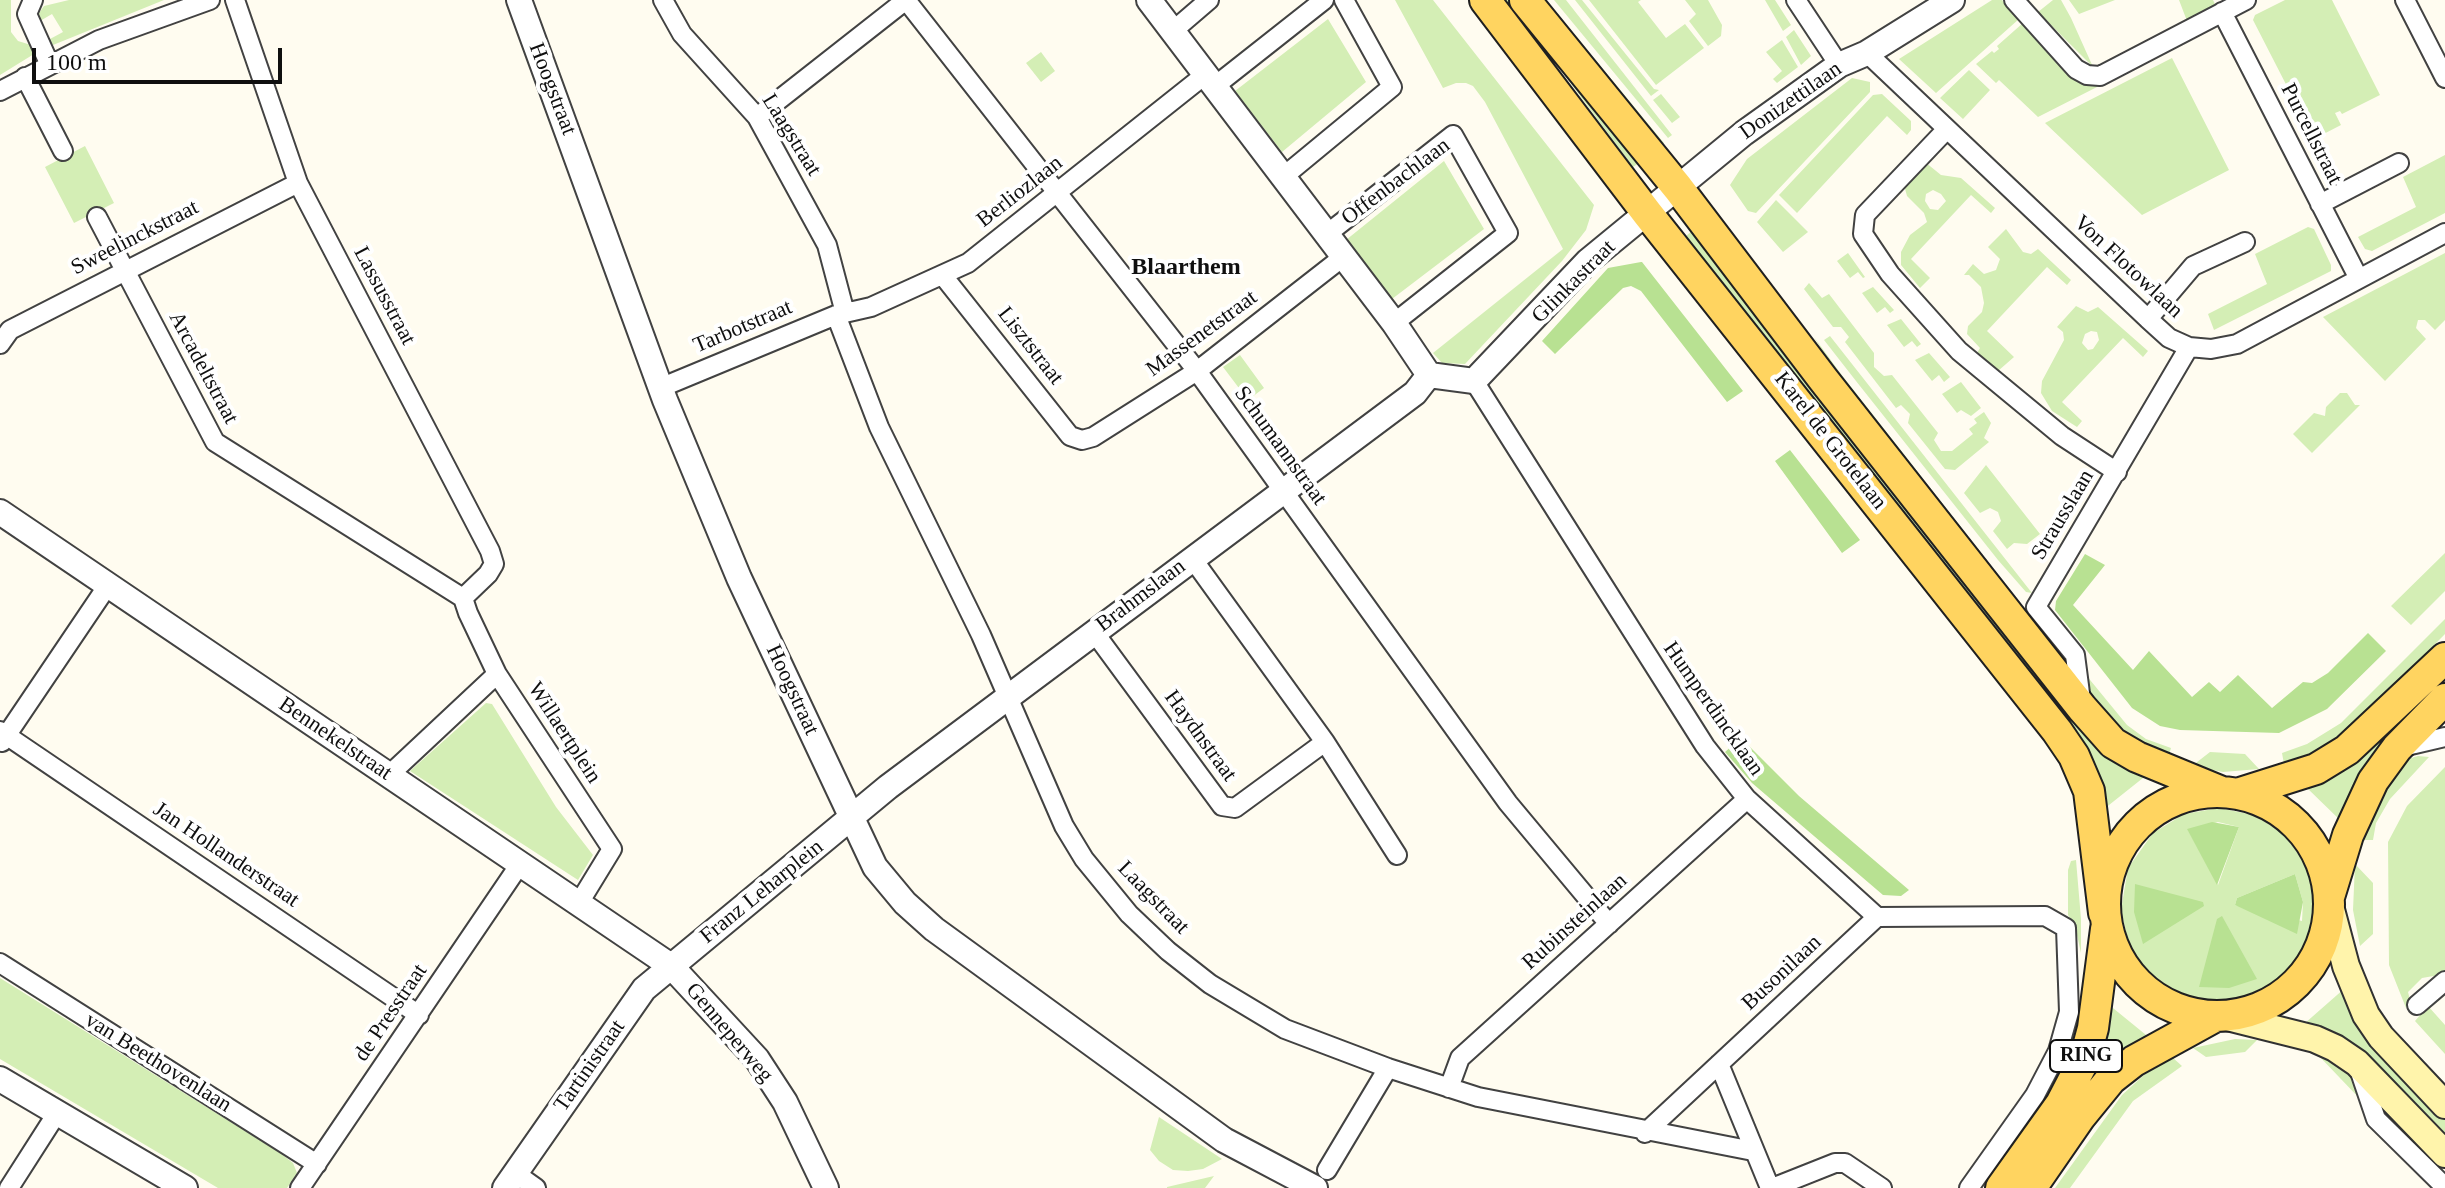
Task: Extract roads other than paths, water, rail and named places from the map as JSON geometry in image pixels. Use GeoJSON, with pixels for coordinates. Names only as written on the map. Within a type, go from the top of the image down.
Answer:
{"type":"FeatureCollection","features":[{"type":"Feature","properties":{"kind":"main road","name":"Karel de Grotelaan"},"geometry":{"type":"LineString","coordinates":[[1485,0],[1647,213],[1812,417],[2074,756],[2093,810],[2105,920]]}},
{"type":"Feature","properties":{"kind":"main road","name":"Karel de Grotelaan"},"geometry":{"type":"LineString","coordinates":[[1525,0],[1678,188],[1823,379],[2082,708],[2113,743],[2137,757],[2230,793]]}},
{"type":"Feature","properties":{"kind":"main road","name":"RING"},"geometry":{"type":"LineString","coordinates":[[2001,1188],[2061,1104],[2085,1058],[2093,1028],[2109,873],[2131,831],[2170,802],[2197,793],[2230,793],[2316,769],[2347,750],[2445,658]]}},
{"type":"Feature","properties":{"kind":"main road","name":"RING"},"geometry":{"type":"LineString","coordinates":[[2035,1185],[2080,1117],[2111,1079],[2134,1061],[2221,1017],[2266,1005],[2304,976],[2324,939],[2329,901],[2358,809],[2373,781],[2397,748],[2445,699]]}},
{"type":"Feature","properties":{"kind":"main road","name":"RING"},"geometry":{"type":"LineString","coordinates":[[2230,793],[2272,806],[2304,833],[2320,861],[2329,901]]}},
{"type":"Feature","properties":{"kind":"main road"},"geometry":{"type":"LineString","coordinates":[[2329,901],[2346,966],[2366,1015],[2381,1037],[2445,1105]]}},
{"type":"Feature","properties":{"kind":"main road","name":"RING"},"geometry":{"type":"LineString","coordinates":[[2105,920],[2123,966],[2142,989],[2175,1009],[2221,1017]]}},
{"type":"Feature","properties":{"kind":"main road"},"geometry":{"type":"LineString","coordinates":[[2221,1017],[2315,1039],[2357,1063],[2445,1154]]}},
{"type":"Feature","properties":{"kind":"street"},"geometry":{"type":"LineString","coordinates":[[33,0],[27,14],[49,63]]}},
{"type":"Feature","properties":{"kind":"street"},"geometry":{"type":"LineString","coordinates":[[0,91],[49,63],[119,32],[210,0]]}},
{"type":"Feature","properties":{"kind":"street","name":"Lassusstraat"},"geometry":{"type":"LineString","coordinates":[[235,0],[298,183],[494,564],[463,598]]}},
{"type":"Feature","properties":{"kind":"street","name":"Hoogstraat"},"geometry":{"type":"LineString","coordinates":[[519,0],[660,388],[739,578],[875,867],[905,903],[934,929],[1224,1140],[1321,1179]]}},
{"type":"Feature","properties":{"kind":"street","name":"Laagstraat"},"geometry":{"type":"LineString","coordinates":[[663,0],[682,34],[757,117],[827,245],[841,314],[879,427],[981,635],[1064,826],[1084,859],[1129,914],[1210,984],[1285,1029],[1449,1088],[1645,1133],[1753,1151]]}},
{"type":"Feature","properties":{"kind":"street"},"geometry":{"type":"LineString","coordinates":[[757,117],[906,0]]}},
{"type":"Feature","properties":{"kind":"street","name":"Schumannstraat"},"geometry":{"type":"LineString","coordinates":[[906,0],[1197,371],[1508,803],[1609,924]]}},
{"type":"Feature","properties":{"kind":"street","name":"Offenbachlaan"},"geometry":{"type":"LineString","coordinates":[[1149,0],[1394,323],[1429,375]]}},
{"type":"Feature","properties":{"kind":"street"},"geometry":{"type":"LineString","coordinates":[[1174,30],[1209,0]]}},
{"type":"Feature","properties":{"kind":"street"},"geometry":{"type":"LineString","coordinates":[[1211,80],[1324,0]]}},
{"type":"Feature","properties":{"kind":"street"},"geometry":{"type":"LineString","coordinates":[[1283,177],[1392,87],[1344,0]]}},
{"type":"Feature","properties":{"kind":"street"},"geometry":{"type":"LineString","coordinates":[[1796,0],[1839,65]]}},
{"type":"Feature","properties":{"kind":"street","name":"Donizettilaan"},"geometry":{"type":"LineString","coordinates":[[1678,188],[1744,133],[1839,65],[1867,53],[1952,0]]}},
{"type":"Feature","properties":{"kind":"street"},"geometry":{"type":"LineString","coordinates":[[2014,0],[2076,69],[2087,75],[2100,76],[2246,0]]}},
{"type":"Feature","properties":{"kind":"street"},"geometry":{"type":"LineString","coordinates":[[2405,0],[2445,78]]}},
{"type":"Feature","properties":{"kind":"street","name":"Purcellstraat"},"geometry":{"type":"LineString","coordinates":[[2222,12],[2358,277]]}},
{"type":"Feature","properties":{"kind":"street","name":"Von Flotowlaan"},"geometry":{"type":"LineString","coordinates":[[1867,53],[2148,319],[2169,338],[2189,347],[2211,349],[2237,344],[2445,233]]}},
{"type":"Feature","properties":{"kind":"street"},"geometry":{"type":"LineString","coordinates":[[25,77],[63,151]]}},
{"type":"Feature","properties":{"kind":"street","name":"Berliozlaan"},"geometry":{"type":"LineString","coordinates":[[841,314],[871,307],[944,277],[968,263],[1211,80]]}},
{"type":"Feature","properties":{"kind":"street"},"geometry":{"type":"LineString","coordinates":[[1946,130],[1865,215],[1863,234],[1890,274],[1959,351],[2062,436],[2117,472]]}},
{"type":"Feature","properties":{"kind":"street","name":"Offenbachlaan"},"geometry":{"type":"LineString","coordinates":[[1327,234],[1453,135],[1508,233],[1394,323]]}},
{"type":"Feature","properties":{"kind":"street"},"geometry":{"type":"LineString","coordinates":[[2320,204],[2399,163]]}},
{"type":"Feature","properties":{"kind":"street","name":"Sweelinckstraat"},"geometry":{"type":"LineString","coordinates":[[0,344],[10,330],[298,183]]}},
{"type":"Feature","properties":{"kind":"street","name":"Glinkastraat"},"geometry":{"type":"LineString","coordinates":[[1474,381],[1588,261],[1678,188]]}},
{"type":"Feature","properties":{"kind":"street","name":"Arcadeltstraat"},"geometry":{"type":"LineString","coordinates":[[97,217],[215,442],[463,598]]}},
{"type":"Feature","properties":{"kind":"street"},"geometry":{"type":"LineString","coordinates":[[2148,319],[2193,266],[2245,242]]}},
{"type":"Feature","properties":{"kind":"street","name":"Massenetstraat"},"geometry":{"type":"LineString","coordinates":[[1082,440],[1093,437],[1197,371],[1343,257]]}},
{"type":"Feature","properties":{"kind":"street","name":"Lisztstraat"},"geometry":{"type":"LineString","coordinates":[[944,277],[1070,436],[1082,440]]}},
{"type":"Feature","properties":{"kind":"street","name":"Tarbotstraat"},"geometry":{"type":"LineString","coordinates":[[660,388],[841,314]]}},
{"type":"Feature","properties":{"kind":"street","name":"Strausslaan"},"geometry":{"type":"LineString","coordinates":[[2082,708],[2075,655],[2036,607],[2189,347]]}},
{"type":"Feature","properties":{"kind":"street"},"geometry":{"type":"LineString","coordinates":[[1429,375],[1474,381]]}},
{"type":"Feature","properties":{"kind":"street","name":"Brahmslaan"},"geometry":{"type":"LineString","coordinates":[[853,817],[1006,696],[1415,393],[1429,375]]}},
{"type":"Feature","properties":{"kind":"street","name":"Humperdincklaan"},"geometry":{"type":"LineString","coordinates":[[1474,381],[1713,758],[1747,799],[1877,917]]}},
{"type":"Feature","properties":{"kind":"street","name":"Bennekelstraat"},"geometry":{"type":"LineString","coordinates":[[0,512],[671,966]]}},
{"type":"Feature","properties":{"kind":"street"},"geometry":{"type":"LineString","coordinates":[[1192,558],[1325,742],[1397,855]]}},
{"type":"Feature","properties":{"kind":"street"},"geometry":{"type":"LineString","coordinates":[[2,737],[108,585]]}},
{"type":"Feature","properties":{"kind":"street"},"geometry":{"type":"LineString","coordinates":[[463,598],[497,674]]}},
{"type":"Feature","properties":{"kind":"street","name":"Haydnstraat"},"geometry":{"type":"LineString","coordinates":[[1094,632],[1222,806],[1235,808],[1325,742]]}},
{"type":"Feature","properties":{"kind":"street","name":"Willaertplein"},"geometry":{"type":"LineString","coordinates":[[388,776],[497,674],[612,849],[579,903]]}},
{"type":"Feature","properties":{"kind":"street","name":"Jan Hollanderstraat"},"geometry":{"type":"LineString","coordinates":[[2,737],[419,1015]]}},
{"type":"Feature","properties":{"kind":"street"},"geometry":{"type":"LineString","coordinates":[[2397,748],[2444,740]]}},
{"type":"Feature","properties":{"kind":"street","name":"Rubinsteinlaan"},"geometry":{"type":"LineString","coordinates":[[1449,1088],[1460,1058],[1747,799]]}},
{"type":"Feature","properties":{"kind":"street","name":"Franz Leharplein"},"geometry":{"type":"LineString","coordinates":[[671,966],[853,817]]}},
{"type":"Feature","properties":{"kind":"street","name":"de Presstraat"},"geometry":{"type":"LineString","coordinates":[[300,1188],[520,864]]}},
{"type":"Feature","properties":{"kind":"street"},"geometry":{"type":"LineString","coordinates":[[1877,917],[2045,916],[2060,923],[2068,935],[2067,1023],[2049,1072],[1969,1188]]}},
{"type":"Feature","properties":{"kind":"street","name":"Busonilaan"},"geometry":{"type":"LineString","coordinates":[[1645,1133],[1877,917]]}},
{"type":"Feature","properties":{"kind":"street","name":"van Beethovenlaan"},"geometry":{"type":"LineString","coordinates":[[0,963],[317,1164]]}},
{"type":"Feature","properties":{"kind":"street","name":"Tartinistraat"},"geometry":{"type":"LineString","coordinates":[[536,1188],[510,1181],[644,989],[671,966]]}},
{"type":"Feature","properties":{"kind":"street","name":"Genneperweg"},"geometry":{"type":"LineString","coordinates":[[671,966],[757,1059],[785,1102],[826,1188]]}},
{"type":"Feature","properties":{"kind":"street"},"geometry":{"type":"LineString","coordinates":[[2417,1005],[2445,981]]}},
{"type":"Feature","properties":{"kind":"street"},"geometry":{"type":"LineString","coordinates":[[2357,1063],[2376,1119],[2445,1187]]}},
{"type":"Feature","properties":{"kind":"street"},"geometry":{"type":"LineString","coordinates":[[1719,1064],[1771,1188],[1835,1163],[1845,1163],[1882,1188]]}},
{"type":"Feature","properties":{"kind":"street"},"geometry":{"type":"LineString","coordinates":[[1321,1179],[1388,1068]]}},
{"type":"Feature","properties":{"kind":"street"},"geometry":{"type":"LineString","coordinates":[[0,1079],[185,1188]]}},
{"type":"Feature","properties":{"kind":"street"},"geometry":{"type":"LineString","coordinates":[[2015,1124],[2061,1104]]}},
{"type":"Feature","properties":{"kind":"street"},"geometry":{"type":"LineString","coordinates":[[9,1188],[57,1113]]}},
{"type":"Feature","properties":{"kind":"district","name":"Blaarthem"},"geometry":{"type":"Point","coordinates":[1186,268]}}]}
